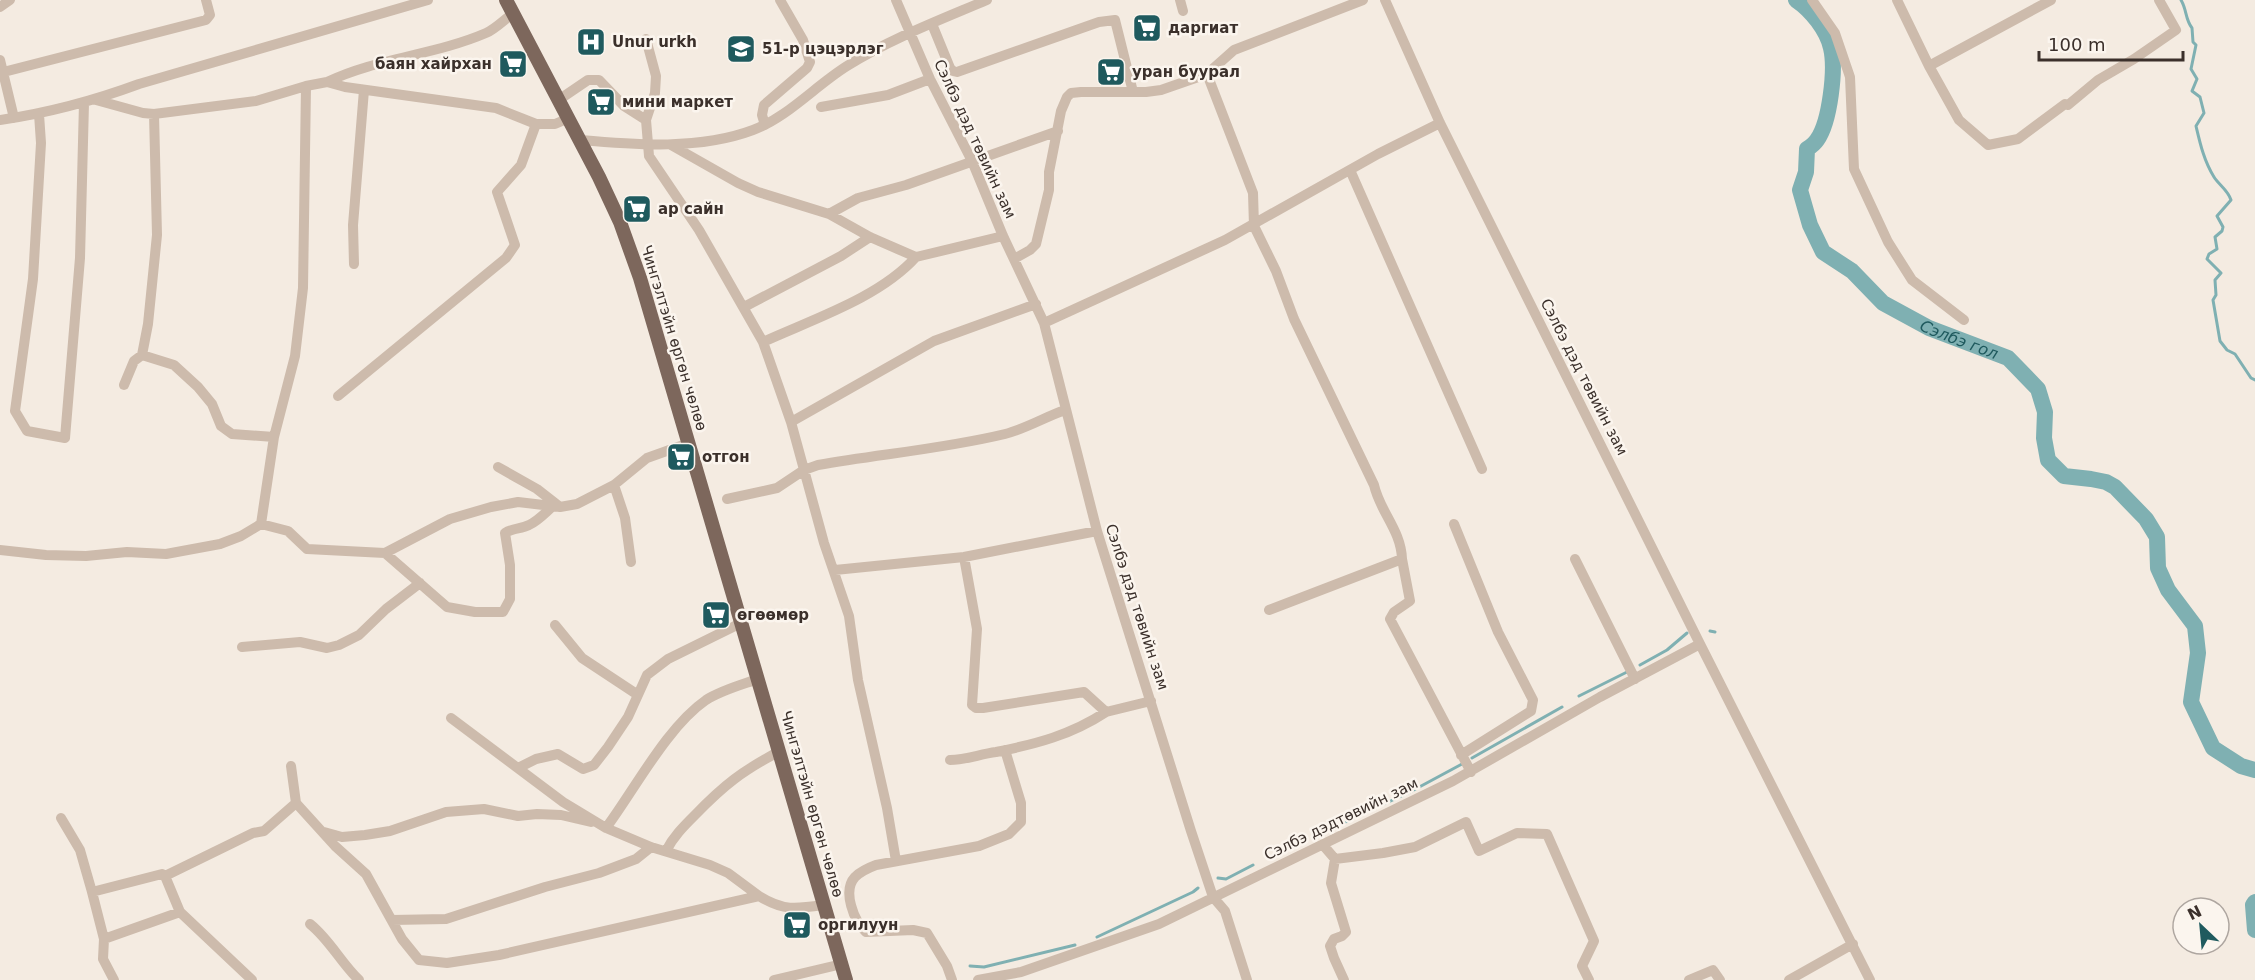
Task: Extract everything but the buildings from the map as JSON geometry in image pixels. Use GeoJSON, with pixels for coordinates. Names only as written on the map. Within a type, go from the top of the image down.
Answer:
{"type":"FeatureCollection","features":[{"type":"Feature","properties":{"kind":"main road","name":"Чингэлтэйн өргөн чөлөө"},"geometry":{"type":"LineString","coordinates":[[506,0],[581,140],[610,199],[633,258],[846,980]]}},
{"type":"Feature","properties":{"kind":"street"},"geometry":{"type":"LineString","coordinates":[[0,7],[10,0]]}},
{"type":"Feature","properties":{"kind":"street"},"geometry":{"type":"LineString","coordinates":[[2,73],[206,20],[210,15],[206,0]]}},
{"type":"Feature","properties":{"kind":"street"},"geometry":{"type":"LineString","coordinates":[[0,120],[39,114],[96,100],[139,84],[428,0]]}},
{"type":"Feature","properties":{"kind":"street"},"geometry":{"type":"LineString","coordinates":[[765,125],[762,115],[764,105],[807,68],[810,62],[803,40],[780,0]]}},
{"type":"Feature","properties":{"kind":"street","name":"Сэлбэ дэд төвийн зам"},"geometry":{"type":"LineString","coordinates":[[896,0],[930,79],[972,161],[1003,236],[1044,322],[1097,531],[1213,897],[1225,911],[1247,980]]}},
{"type":"Feature","properties":{"kind":"street"},"geometry":{"type":"LineString","coordinates":[[581,140],[671,145],[734,135],[765,125],[849,64],[910,33],[987,0]]}},
{"type":"Feature","properties":{"kind":"street"},"geometry":{"type":"LineString","coordinates":[[1014,259],[1036,244],[1049,190],[1049,172],[1061,111],[1071,93],[1161,90],[1207,74],[1234,50],[1363,0]]}},
{"type":"Feature","properties":{"kind":"street","name":"Сэлбэ дэд төвийн зам"},"geometry":{"type":"LineString","coordinates":[[1385,0],[1440,123],[1870,980]]}},
{"type":"Feature","properties":{"kind":"street"},"geometry":{"type":"LineString","coordinates":[[1812,0],[1835,33],[1850,77],[1854,169],[1888,242],[1912,280],[1964,320]]}},
{"type":"Feature","properties":{"kind":"street"},"geometry":{"type":"LineString","coordinates":[[1897,0],[1929,66],[1959,120],[1988,145],[2018,139],[2065,104],[2068,105],[2098,80],[2176,30],[2159,0]]}},
{"type":"Feature","properties":{"kind":"street"},"geometry":{"type":"LineString","coordinates":[[1929,66],[2051,0]]}},
{"type":"Feature","properties":{"kind":"street"},"geometry":{"type":"LineString","coordinates":[[96,100],[154,114],[255,101],[327,82],[349,72],[444,48],[488,32],[512,14]]}},
{"type":"Feature","properties":{"kind":"street"},"geometry":{"type":"LineString","coordinates":[[932,24],[950,68],[957,72],[1100,22],[1115,21],[1133,92]]}},
{"type":"Feature","properties":{"kind":"street"},"geometry":{"type":"LineString","coordinates":[[646,39],[656,76],[655,93],[646,120],[649,156],[694,222],[763,342],[791,422],[824,543],[849,616],[858,680],[887,808],[896,861]]}},
{"type":"Feature","properties":{"kind":"street"},"geometry":{"type":"LineString","coordinates":[[0,60],[14,118]]}},
{"type":"Feature","properties":{"kind":"street"},"geometry":{"type":"LineString","coordinates":[[1207,74],[1253,193],[1254,226],[1276,271],[1294,319],[1402,547],[1410,601],[1394,612],[1390,619],[1470,772]]}},
{"type":"Feature","properties":{"kind":"street"},"geometry":{"type":"LineString","coordinates":[[821,107],[888,95],[930,79]]}},
{"type":"Feature","properties":{"kind":"street"},"geometry":{"type":"LineString","coordinates":[[560,99],[582,83],[596,80],[604,84],[624,105],[646,120]]}},
{"type":"Feature","properties":{"kind":"street"},"geometry":{"type":"LineString","coordinates":[[327,82],[364,90],[496,108],[537,124],[555,124],[569,118]]}},
{"type":"Feature","properties":{"kind":"street"},"geometry":{"type":"LineString","coordinates":[[261,524],[274,437],[295,356],[303,288],[306,86]]}},
{"type":"Feature","properties":{"kind":"street"},"geometry":{"type":"LineString","coordinates":[[354,264],[353,225],[364,90]]}},
{"type":"Feature","properties":{"kind":"street"},"geometry":{"type":"LineString","coordinates":[[39,114],[41,143],[33,279],[15,411],[27,431],[65,438],[80,258],[84,103]]}},
{"type":"Feature","properties":{"kind":"street"},"geometry":{"type":"LineString","coordinates":[[123,385],[134,361],[142,355],[148,324],[157,236],[154,114]]}},
{"type":"Feature","properties":{"kind":"street"},"geometry":{"type":"LineString","coordinates":[[1044,322],[1254,226],[1350,170],[1440,123]]}},
{"type":"Feature","properties":{"kind":"street"},"geometry":{"type":"LineString","coordinates":[[338,396],[506,258],[515,245],[497,192],[520,165],[537,124]]}},
{"type":"Feature","properties":{"kind":"street"},"geometry":{"type":"LineString","coordinates":[[829,213],[858,198],[906,185],[1058,131]]}},
{"type":"Feature","properties":{"kind":"street"},"geometry":{"type":"LineString","coordinates":[[671,145],[719,173],[758,192],[829,213],[870,237],[916,257]]}},
{"type":"Feature","properties":{"kind":"street"},"geometry":{"type":"LineString","coordinates":[[1350,170],[1482,469]]}},
{"type":"Feature","properties":{"kind":"street"},"geometry":{"type":"LineString","coordinates":[[763,342],[870,293],[897,276],[916,257],[1003,236]]}},
{"type":"Feature","properties":{"kind":"street"},"geometry":{"type":"LineString","coordinates":[[744,308],[841,256],[870,237]]}},
{"type":"Feature","properties":{"kind":"street"},"geometry":{"type":"LineString","coordinates":[[791,422],[934,341],[1036,304]]}},
{"type":"Feature","properties":{"kind":"street"},"geometry":{"type":"LineString","coordinates":[[142,355],[174,364],[212,404],[220,426],[232,434],[274,437]]}},
{"type":"Feature","properties":{"kind":"street"},"geometry":{"type":"LineString","coordinates":[[727,499],[777,488],[804,470],[854,459],[971,442],[1009,433],[1065,410]]}},
{"type":"Feature","properties":{"kind":"street"},"geometry":{"type":"LineString","coordinates":[[0,556],[5,551],[87,556],[120,552],[166,554],[220,544],[242,536],[261,524],[288,531],[308,549],[385,553],[450,519],[491,507],[518,502],[556,506],[576,504],[614,484],[647,458],[689,443]]}},
{"type":"Feature","properties":{"kind":"street"},"geometry":{"type":"LineString","coordinates":[[498,467],[537,489],[556,506]]}},
{"type":"Feature","properties":{"kind":"street"},"geometry":{"type":"LineString","coordinates":[[614,484],[625,518],[631,562]]}},
{"type":"Feature","properties":{"kind":"street"},"geometry":{"type":"LineString","coordinates":[[385,553],[447,607],[475,612],[503,612],[510,599],[510,565],[505,533],[511,529],[527,526],[556,506]]}},
{"type":"Feature","properties":{"kind":"street"},"geometry":{"type":"LineString","coordinates":[[1454,524],[1498,632],[1533,700],[1531,711],[1461,755]]}},
{"type":"Feature","properties":{"kind":"street"},"geometry":{"type":"LineString","coordinates":[[835,570],[964,557],[1097,531]]}},
{"type":"Feature","properties":{"kind":"street"},"geometry":{"type":"LineString","coordinates":[[964,557],[977,629],[972,705],[982,708],[1084,692],[1106,712]]}},
{"type":"Feature","properties":{"kind":"street"},"geometry":{"type":"LineString","coordinates":[[1269,610],[1402,559]]}},
{"type":"Feature","properties":{"kind":"street"},"geometry":{"type":"LineString","coordinates":[[1575,559],[1635,679]]}},
{"type":"Feature","properties":{"kind":"street"},"geometry":{"type":"LineString","coordinates":[[242,647],[300,642],[327,648],[339,645],[359,635],[386,609],[420,583]]}},
{"type":"Feature","properties":{"kind":"street"},"geometry":{"type":"LineString","coordinates":[[518,768],[536,759],[558,754],[583,769],[594,765],[628,717],[647,675],[668,659],[741,623]]}},
{"type":"Feature","properties":{"kind":"street"},"geometry":{"type":"LineString","coordinates":[[555,625],[582,658],[638,695]]}},
{"type":"Feature","properties":{"kind":"street","name":"Сэлбэ дэдтөвийн зам"},"geometry":{"type":"LineString","coordinates":[[978,980],[1021,972],[1159,924],[1470,772],[1700,644]]}},
{"type":"Feature","properties":{"kind":"street"},"geometry":{"type":"LineString","coordinates":[[603,826],[629,798],[646,768],[685,719],[707,700],[758,679]]}},
{"type":"Feature","properties":{"kind":"street"},"geometry":{"type":"LineString","coordinates":[[950,760],[963,760],[1022,748],[1087,724],[1106,712],[1151,701]]}},
{"type":"Feature","properties":{"kind":"street"},"geometry":{"type":"LineString","coordinates":[[451,718],[563,802],[603,826],[651,847],[710,865],[728,873],[771,904],[792,909],[823,905]]}},
{"type":"Feature","properties":{"kind":"street"},"geometry":{"type":"LineString","coordinates":[[952,980],[947,966],[927,933],[913,930],[866,932],[860,927],[849,896],[850,884],[854,877],[863,871],[896,861],[979,846],[1009,834],[1021,822],[1021,803],[1005,750]]}},
{"type":"Feature","properties":{"kind":"street"},"geometry":{"type":"LineString","coordinates":[[666,851],[672,839],[725,784],[751,766],[780,751]]}},
{"type":"Feature","properties":{"kind":"street"},"geometry":{"type":"LineString","coordinates":[[291,766],[296,803],[321,831],[366,874],[402,939],[419,960],[447,963],[499,955],[759,896]]}},
{"type":"Feature","properties":{"kind":"street"},"geometry":{"type":"LineString","coordinates":[[92,892],[162,874],[165,876],[253,833],[264,831],[296,803]]}},
{"type":"Feature","properties":{"kind":"street"},"geometry":{"type":"LineString","coordinates":[[321,831],[342,837],[365,836],[390,831],[446,812],[484,809],[518,816],[561,815],[603,826]]}},
{"type":"Feature","properties":{"kind":"street"},"geometry":{"type":"LineString","coordinates":[[61,818],[80,850],[104,939],[103,959],[114,980]]}},
{"type":"Feature","properties":{"kind":"street"},"geometry":{"type":"LineString","coordinates":[[1335,859],[1383,854],[1415,847],[1466,822],[1479,851],[1517,833],[1547,834],[1594,940],[1582,966],[1589,980]]}},
{"type":"Feature","properties":{"kind":"street"},"geometry":{"type":"LineString","coordinates":[[1323,844],[1335,859],[1332,883],[1346,932],[1334,939],[1330,946],[1344,980]]}},
{"type":"Feature","properties":{"kind":"street"},"geometry":{"type":"LineString","coordinates":[[392,920],[446,919],[545,887],[599,873],[636,859],[651,847]]}},
{"type":"Feature","properties":{"kind":"street"},"geometry":{"type":"LineString","coordinates":[[165,876],[180,912],[252,980]]}},
{"type":"Feature","properties":{"kind":"street"},"geometry":{"type":"LineString","coordinates":[[104,939],[180,912]]}},
{"type":"Feature","properties":{"kind":"street"},"geometry":{"type":"LineString","coordinates":[[310,924],[324,936],[359,980]]}},
{"type":"Feature","properties":{"kind":"street"},"geometry":{"type":"LineString","coordinates":[[1789,980],[1853,944]]}},
{"type":"Feature","properties":{"kind":"street"},"geometry":{"type":"LineString","coordinates":[[774,980],[842,964]]}},
{"type":"Feature","properties":{"kind":"street"},"geometry":{"type":"LineString","coordinates":[[1689,980],[1713,970],[1720,980]]}},
{"type":"Feature","properties":{"kind":"waterway","name":"Сэлбэ гол"},"geometry":{"type":"LineString","coordinates":[[1796,0],[1813,15],[1822,28],[1829,41],[1832,57],[1833,69],[1828,109],[1822,132],[1807,149],[1806,172],[1800,190],[1810,225],[1823,252],[1852,271],[1883,303],[1929,328],[2008,358],[2038,389],[2045,412],[2044,438],[2048,460],[2064,476],[2106,482],[2115,487],[2146,519],[2157,537],[2158,568],[2168,590],[2195,626],[2198,653],[2191,702],[2213,748],[2241,766],[2255,770]]}},
{"type":"Feature","properties":{"kind":"waterway"},"geometry":{"type":"LineString","coordinates":[[2181,0],[2192,28],[2193,42],[2196,45],[2191,69],[2197,79],[2192,91],[2200,97],[2204,113],[2196,126],[2199,139],[2211,171],[2231,200],[2217,216],[2223,227],[2215,237],[2217,249],[2209,254],[2207,259],[2221,273],[2215,280],[2216,295],[2213,300],[2220,341],[2227,350],[2235,354],[2251,378],[2255,380]]}},
{"type":"Feature","properties":{"kind":"waterway"},"geometry":{"type":"LineString","coordinates":[[1710,631],[1715,632]]}},
{"type":"Feature","properties":{"kind":"waterway"},"geometry":{"type":"LineString","coordinates":[[1640,665],[1667,650],[1687,633]]}},
{"type":"Feature","properties":{"kind":"waterway"},"geometry":{"type":"LineString","coordinates":[[1579,696],[1627,672]]}},
{"type":"Feature","properties":{"kind":"waterway"},"geometry":{"type":"LineString","coordinates":[[1472,758],[1562,707]]}},
{"type":"Feature","properties":{"kind":"waterway"},"geometry":{"type":"LineString","coordinates":[[1339,825],[1410,792],[1462,764]]}},
{"type":"Feature","properties":{"kind":"waterway"},"geometry":{"type":"LineString","coordinates":[[1218,878],[1226,879],[1253,865]]}},
{"type":"Feature","properties":{"kind":"waterway"},"geometry":{"type":"LineString","coordinates":[[1097,937],[1198,888]]}},
{"type":"Feature","properties":{"kind":"waterway","name":"Сэлбэ гол"},"geometry":{"type":"LineString","coordinates":[[2255,902],[2253,905],[2255,930]]}},
{"type":"Feature","properties":{"kind":"waterway"},"geometry":{"type":"LineString","coordinates":[[970,966],[984,967],[1075,945]]}},
{"type":"Feature","properties":{"kind":"place","name":"даргиат"},"geometry":{"type":"Point","coordinates":[1147,28]}},
{"type":"Feature","properties":{"kind":"place","name":"Unur urkh"},"geometry":{"type":"Point","coordinates":[591,42]}},
{"type":"Feature","properties":{"kind":"place","name":"51-р цэцэрлэг"},"geometry":{"type":"Point","coordinates":[741,49]}},
{"type":"Feature","properties":{"kind":"place","name":"баян хайрхан"},"geometry":{"type":"Point","coordinates":[513,64]}},
{"type":"Feature","properties":{"kind":"place","name":"уран буурал"},"geometry":{"type":"Point","coordinates":[1111,72]}},
{"type":"Feature","properties":{"kind":"place","name":"мини маркет"},"geometry":{"type":"Point","coordinates":[601,102]}},
{"type":"Feature","properties":{"kind":"place","name":"ар сайн"},"geometry":{"type":"Point","coordinates":[637,209]}},
{"type":"Feature","properties":{"kind":"place","name":"отгон"},"geometry":{"type":"Point","coordinates":[681,457]}},
{"type":"Feature","properties":{"kind":"place","name":"өгөөмөр"},"geometry":{"type":"Point","coordinates":[716,615]}},
{"type":"Feature","properties":{"kind":"place","name":"оргилуун"},"geometry":{"type":"Point","coordinates":[797,925]}}]}
